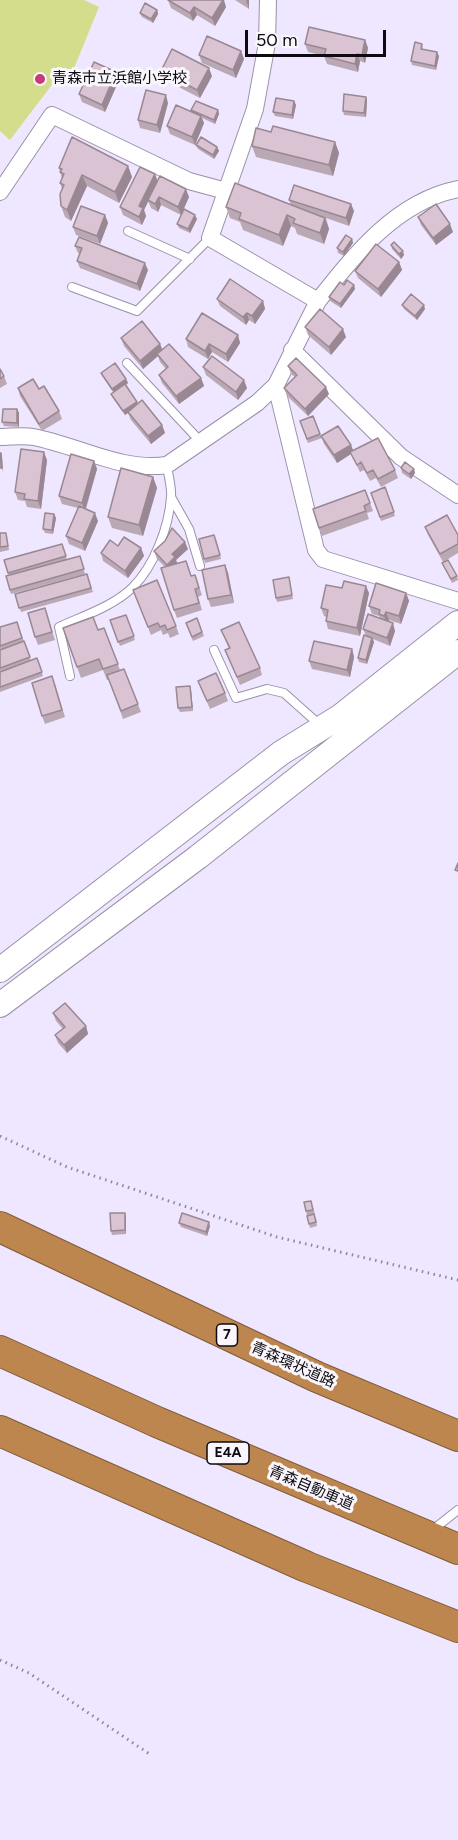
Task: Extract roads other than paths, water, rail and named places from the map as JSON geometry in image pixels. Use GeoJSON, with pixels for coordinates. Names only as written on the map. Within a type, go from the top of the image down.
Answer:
{"type":"FeatureCollection","features":[{"type":"Feature","properties":{"kind":"highway","name":"青森環状道路"},"geometry":{"type":"LineString","coordinates":[[0,1227],[317,1377],[458,1436]]}},
{"type":"Feature","properties":{"kind":"highway","name":"青森自動車道"},"geometry":{"type":"LineString","coordinates":[[0,1351],[157,1422],[458,1549]]}},
{"type":"Feature","properties":{"kind":"highway"},"geometry":{"type":"LineString","coordinates":[[0,1431],[296,1562],[458,1627]]}},
{"type":"Feature","properties":{"kind":"street"},"geometry":{"type":"LineString","coordinates":[[268,0],[267,43],[255,109],[210,238],[318,301]]}},
{"type":"Feature","properties":{"kind":"street"},"geometry":{"type":"LineString","coordinates":[[0,192],[52,115],[189,181],[226,191]]}},
{"type":"Feature","properties":{"kind":"street"},"geometry":{"type":"LineString","coordinates":[[0,437],[32,437],[118,461],[156,466],[167,465],[257,403],[276,385],[318,301],[353,256],[395,218],[435,193],[458,189]]}},
{"type":"Feature","properties":{"kind":"street"},"geometry":{"type":"LineString","coordinates":[[292,350],[401,457],[458,495]]}},
{"type":"Feature","properties":{"kind":"street"},"geometry":{"type":"LineString","coordinates":[[276,385],[316,550],[323,559],[458,601]]}},
{"type":"Feature","properties":{"kind":"street"},"geometry":{"type":"LineString","coordinates":[[0,970],[281,753],[341,716],[458,623]]}},
{"type":"Feature","properties":{"kind":"street"},"geometry":{"type":"LineString","coordinates":[[0,1005],[198,857],[458,652]]}},
{"type":"Feature","properties":{"kind":"lane"},"geometry":{"type":"LineString","coordinates":[[128,231],[189,258]]}},
{"type":"Feature","properties":{"kind":"lane"},"geometry":{"type":"LineString","coordinates":[[72,287],[137,311],[210,238]]}},
{"type":"Feature","properties":{"kind":"lane"},"geometry":{"type":"LineString","coordinates":[[127,363],[200,441]]}},
{"type":"Feature","properties":{"kind":"lane"},"geometry":{"type":"LineString","coordinates":[[70,676],[59,627],[109,604],[132,588],[148,567],[161,537],[171,497],[167,465]]}},
{"type":"Feature","properties":{"kind":"lane"},"geometry":{"type":"LineString","coordinates":[[171,497],[189,529],[200,566]]}},
{"type":"Feature","properties":{"kind":"lane"},"geometry":{"type":"LineString","coordinates":[[214,650],[237,698],[267,689],[284,693],[322,728]]}},
{"type":"Feature","properties":{"kind":"lane"},"geometry":{"type":"LineString","coordinates":[[425,1536],[458,1510]]}},
{"type":"Feature","properties":{"kind":"place","name":"青森市立浜館小学校"},"geometry":{"type":"Point","coordinates":[40,79]}}]}
